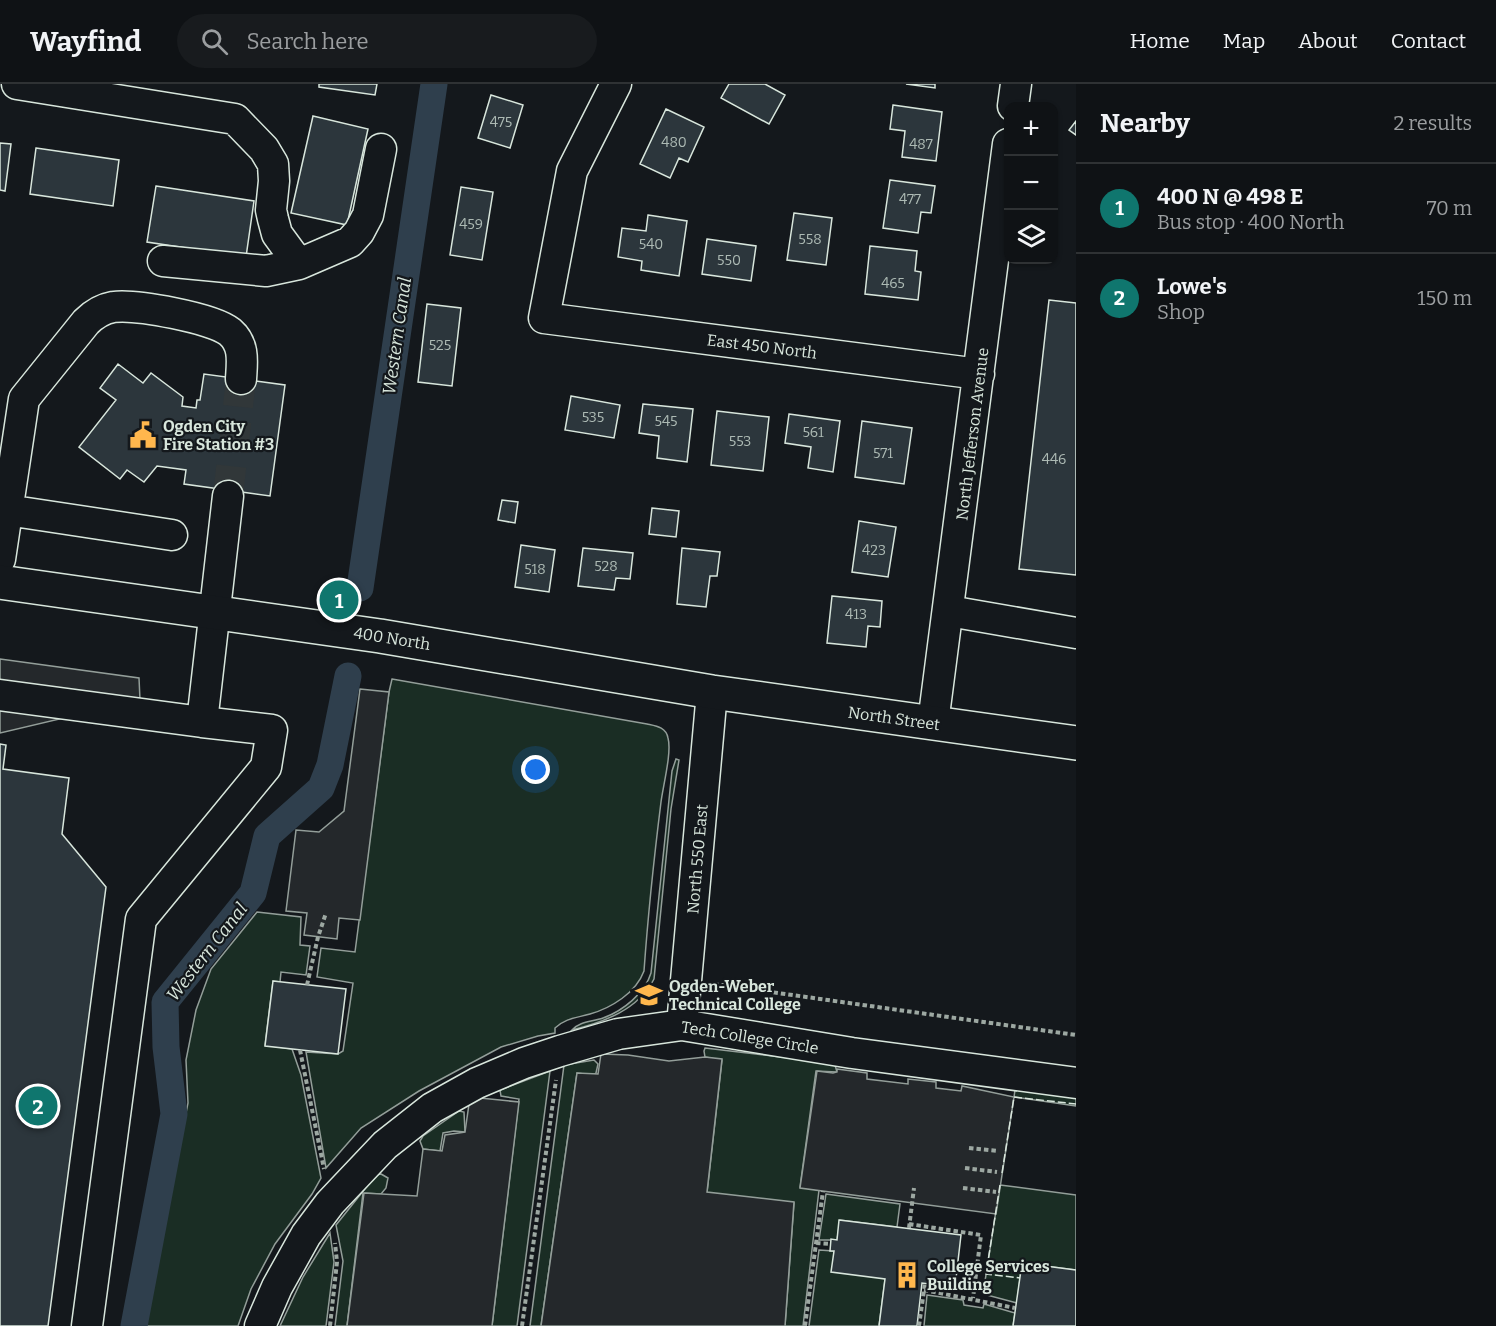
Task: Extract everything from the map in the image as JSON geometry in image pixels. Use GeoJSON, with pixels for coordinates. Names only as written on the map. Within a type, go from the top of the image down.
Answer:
{"type":"FeatureCollection","features":[{"type":"Feature","properties":{"kind":"main road","name":"400 North"},"geometry":{"type":"LineString","coordinates":[[0,582],[380,636],[712,692]]}},
{"type":"Feature","properties":{"kind":"main road","name":"North Street"},"geometry":{"type":"LineString","coordinates":[[712,692],[1076,743]]}},
{"type":"Feature","properties":{"kind":"street"},"geometry":{"type":"LineString","coordinates":[[17,84],[235,119],[264,149],[273,164],[271,210],[273,219],[277,234],[298,264]]}},
{"type":"Feature","properties":{"kind":"street","name":"East 450 North"},"geometry":{"type":"LineString","coordinates":[[616,84],[572,171],[544,318],[979,374]]}},
{"type":"Feature","properties":{"kind":"street"},"geometry":{"type":"LineString","coordinates":[[1014,102],[1016,84]]}},
{"type":"Feature","properties":{"kind":"street"},"geometry":{"type":"LineString","coordinates":[[163,261],[266,271],[298,264],[350,242],[360,232],[368,215],[381,148]]}},
{"type":"Feature","properties":{"kind":"street","name":"North Jefferson Avenue"},"geometry":{"type":"LineString","coordinates":[[933,723],[1006,156]]}},
{"type":"Feature","properties":{"kind":"street"},"geometry":{"type":"LineString","coordinates":[[0,559],[24,399],[86,322],[97,312],[113,307],[130,307],[193,317],[217,324],[231,333],[239,344],[243,355],[241,379]]}},
{"type":"Feature","properties":{"kind":"street"},"geometry":{"type":"LineString","coordinates":[[202,722],[228,496]]}},
{"type":"Feature","properties":{"kind":"street"},"geometry":{"type":"LineString","coordinates":[[7,510],[172,536]]}},
{"type":"Feature","properties":{"kind":"street"},"geometry":{"type":"LineString","coordinates":[[949,611],[1076,633]]}},
{"type":"Feature","properties":{"kind":"street","name":"North 550 East"},"geometry":{"type":"LineString","coordinates":[[682,1025],[712,692]]}},
{"type":"Feature","properties":{"kind":"street"},"geometry":{"type":"LineString","coordinates":[[0,695],[272,730],[266,767],[141,919],[87,1326]]}},
{"type":"Feature","properties":{"kind":"street","name":"Tech College Circle"},"geometry":{"type":"LineString","coordinates":[[260,1326],[277,1287],[306,1235],[330,1203],[385,1145],[432,1108],[477,1083],[524,1063],[618,1034],[682,1025],[852,1053],[1076,1083]]}},
{"type":"Feature","properties":{"kind":"path"},"geometry":{"type":"LineString","coordinates":[[307,985],[326,913]]}},
{"type":"Feature","properties":{"kind":"path"},"geometry":{"type":"LineString","coordinates":[[711,984],[1076,1035]]}},
{"type":"Feature","properties":{"kind":"path"},"geometry":{"type":"LineString","coordinates":[[300,1050],[324,1173]]}},
{"type":"Feature","properties":{"kind":"path"},"geometry":{"type":"LineString","coordinates":[[522,1326],[556,1079]]}},
{"type":"Feature","properties":{"kind":"path"},"geometry":{"type":"LineString","coordinates":[[969,1148],[998,1152]]}},
{"type":"Feature","properties":{"kind":"path"},"geometry":{"type":"LineString","coordinates":[[965,1168],[997,1172]]}},
{"type":"Feature","properties":{"kind":"path"},"geometry":{"type":"LineString","coordinates":[[914,1188],[909,1226],[981,1235],[973,1298]]}},
{"type":"Feature","properties":{"kind":"path"},"geometry":{"type":"LineString","coordinates":[[963,1188],[996,1192]]}},
{"type":"Feature","properties":{"kind":"path"},"geometry":{"type":"LineString","coordinates":[[805,1326],[823,1191]]}},
{"type":"Feature","properties":{"kind":"path"},"geometry":{"type":"LineString","coordinates":[[330,1326],[338,1262],[334,1235]]}},
{"type":"Feature","properties":{"kind":"path"},"geometry":{"type":"LineString","coordinates":[[816,1243],[830,1244]]}},
{"type":"Feature","properties":{"kind":"path"},"geometry":{"type":"LineString","coordinates":[[919,1326],[925,1283]]}},
{"type":"Feature","properties":{"kind":"path"},"geometry":{"type":"LineString","coordinates":[[924,1290],[1015,1308]]}},
{"type":"Feature","properties":{"kind":"green space"},"geometry":{"type":"Polygon","coordinates":[[[392,679],[647,724],[665,731],[669,752],[656,844],[644,971],[629,993],[606,1008],[563,1022],[555,1028],[555,1033],[501,1047],[419,1091],[361,1128],[326,1168],[306,1052],[338,1054],[343,1051],[353,983],[317,977],[321,948],[355,952],[392,679]]]}},
{"type":"Feature","properties":{"kind":"green space"},"geometry":{"type":"Polygon","coordinates":[[[676,759],[679,760],[671,809],[654,979],[639,999],[629,1007],[608,1019],[572,1030],[582,1023],[611,1015],[625,1006],[644,987],[651,973],[672,771],[676,759]]]}},
{"type":"Feature","properties":{"kind":"green space"},"geometry":{"type":"Polygon","coordinates":[[[257,912],[301,917],[300,945],[310,946],[306,975],[281,972],[280,982],[273,981],[265,1045],[292,1049],[301,1075],[321,1178],[275,1244],[251,1289],[238,1326],[144,1326],[188,1103],[186,1060],[196,1010],[211,969],[257,912]]]}},
{"type":"Feature","properties":{"kind":"green space"},"geometry":{"type":"Polygon","coordinates":[[[705,1048],[835,1065],[837,1072],[816,1071],[800,1187],[819,1190],[803,1326],[785,1326],[794,1203],[707,1193],[722,1060],[705,1057],[705,1048]]]}},
{"type":"Feature","properties":{"kind":"green space"},"geometry":{"type":"Polygon","coordinates":[[[594,1060],[598,1064],[596,1073],[593,1075],[577,1073],[541,1326],[530,1326],[564,1065],[594,1060]]]}},
{"type":"Feature","properties":{"kind":"green space"},"geometry":{"type":"Polygon","coordinates":[[[550,1071],[517,1326],[492,1326],[519,1099],[501,1096],[500,1090],[550,1071]]]}},
{"type":"Feature","properties":{"kind":"green space"},"geometry":{"type":"Polygon","coordinates":[[[1015,1090],[1076,1094],[1076,1106],[1014,1097],[1015,1090]]]}},
{"type":"Feature","properties":{"kind":"green space"},"geometry":{"type":"Polygon","coordinates":[[[459,1111],[464,1112],[465,1132],[443,1133],[440,1151],[423,1149],[420,1141],[423,1136],[459,1111]]]}},
{"type":"Feature","properties":{"kind":"green space"},"geometry":{"type":"Polygon","coordinates":[[[381,1174],[388,1178],[386,1188],[381,1194],[363,1193],[347,1326],[335,1326],[343,1261],[336,1225],[376,1175],[381,1174]]]}},
{"type":"Feature","properties":{"kind":"green space"},"geometry":{"type":"Polygon","coordinates":[[[1000,1185],[1076,1195],[1076,1270],[1022,1263],[1017,1303],[983,1294],[1000,1185]]]}},
{"type":"Feature","properties":{"kind":"green space"},"geometry":{"type":"Polygon","coordinates":[[[826,1194],[900,1204],[897,1227],[840,1220],[837,1240],[819,1240],[826,1194]]]}},
{"type":"Feature","properties":{"kind":"green space"},"geometry":{"type":"Polygon","coordinates":[[[330,1233],[334,1262],[326,1326],[280,1326],[303,1277],[330,1233]]]}},
{"type":"Feature","properties":{"kind":"green space"},"geometry":{"type":"Polygon","coordinates":[[[819,1250],[834,1251],[885,1279],[879,1326],[809,1326],[819,1250]]]}},
{"type":"Feature","properties":{"kind":"green space"},"geometry":{"type":"Polygon","coordinates":[[[927,1295],[963,1300],[964,1305],[983,1308],[984,1304],[1015,1313],[1013,1326],[924,1326],[927,1295]]]}},
{"type":"Feature","properties":{"kind":"shaded area"},"geometry":{"type":"Polygon","coordinates":[[[0,659],[139,678],[140,700],[0,733],[0,659]]]}},
{"type":"Feature","properties":{"kind":"shaded area"},"geometry":{"type":"Polygon","coordinates":[[[360,689],[389,692],[360,920],[339,918],[337,939],[304,935],[307,913],[286,911],[296,830],[319,832],[344,811],[360,689]]]}},
{"type":"Feature","properties":{"kind":"shaded area"},"geometry":{"type":"Polygon","coordinates":[[[601,1054],[669,1061],[705,1057],[722,1059],[707,1192],[794,1202],[785,1326],[541,1326],[577,1073],[598,1074],[601,1054]]]}},
{"type":"Feature","properties":{"kind":"shaded area"},"geometry":{"type":"Polygon","coordinates":[[[837,1069],[867,1073],[867,1079],[908,1084],[908,1079],[936,1082],[936,1088],[961,1091],[962,1086],[1014,1097],[996,1214],[800,1188],[817,1071],[833,1073],[837,1072],[837,1069]]]}},
{"type":"Feature","properties":{"kind":"shaded area"},"geometry":{"type":"Polygon","coordinates":[[[470,1097],[519,1102],[492,1326],[347,1326],[364,1193],[417,1196],[423,1149],[442,1151],[445,1135],[465,1132],[470,1097]]]}},
{"type":"Feature","properties":{"kind":"building"},"geometry":{"type":"Polygon","coordinates":[[[319,84],[377,84],[375,95],[319,87],[319,84]]]}},
{"type":"Feature","properties":{"kind":"building"},"geometry":{"type":"Polygon","coordinates":[[[729,84],[765,84],[785,95],[769,124],[721,98],[729,84]]]}},
{"type":"Feature","properties":{"kind":"building"},"geometry":{"type":"Polygon","coordinates":[[[906,84],[935,84],[935,88],[906,84]]]}},
{"type":"Feature","properties":{"kind":"building"},"geometry":{"type":"Polygon","coordinates":[[[491,95],[523,105],[510,148],[478,138],[491,95]]]}},
{"type":"Feature","properties":{"kind":"building"},"geometry":{"type":"Polygon","coordinates":[[[893,105],[942,112],[936,161],[902,157],[905,131],[890,129],[893,105]]]}},
{"type":"Feature","properties":{"kind":"building"},"geometry":{"type":"Polygon","coordinates":[[[666,109],[704,127],[688,162],[679,158],[670,178],[640,164],[666,109]]]}},
{"type":"Feature","properties":{"kind":"building"},"geometry":{"type":"Polygon","coordinates":[[[313,116],[368,129],[347,225],[291,213],[313,116]]]}},
{"type":"Feature","properties":{"kind":"building"},"geometry":{"type":"Polygon","coordinates":[[[1076,121],[1076,135],[1069,130],[1076,121]]]}},
{"type":"Feature","properties":{"kind":"building"},"geometry":{"type":"Polygon","coordinates":[[[0,143],[11,144],[5,191],[0,190],[0,143]]]}},
{"type":"Feature","properties":{"kind":"building"},"geometry":{"type":"Polygon","coordinates":[[[36,148],[119,160],[113,206],[30,194],[36,148]]]}},
{"type":"Feature","properties":{"kind":"building"},"geometry":{"type":"Polygon","coordinates":[[[890,180],[935,186],[931,213],[921,212],[918,233],[883,228],[890,180]]]}},
{"type":"Feature","properties":{"kind":"building"},"geometry":{"type":"Polygon","coordinates":[[[156,186],[254,201],[246,257],[147,242],[156,186]]]}},
{"type":"Feature","properties":{"kind":"building"},"geometry":{"type":"Polygon","coordinates":[[[461,187],[493,192],[482,260],[450,255],[461,187]]]}},
{"type":"Feature","properties":{"kind":"building"},"geometry":{"type":"Polygon","coordinates":[[[794,213],[832,218],[826,265],[787,260],[794,213]]]}},
{"type":"Feature","properties":{"kind":"building"},"geometry":{"type":"Polygon","coordinates":[[[648,215],[687,221],[679,276],[641,270],[642,261],[618,257],[622,228],[646,231],[648,215]]]}},
{"type":"Feature","properties":{"kind":"building"},"geometry":{"type":"Polygon","coordinates":[[[707,239],[756,246],[751,281],[702,274],[707,239]]]}},
{"type":"Feature","properties":{"kind":"building"},"geometry":{"type":"Polygon","coordinates":[[[870,246],[917,251],[915,271],[921,272],[918,300],[865,294],[870,246]]]}},
{"type":"Feature","properties":{"kind":"building"},"geometry":{"type":"Polygon","coordinates":[[[1049,300],[1076,303],[1076,575],[1019,569],[1049,300]]]}},
{"type":"Feature","properties":{"kind":"building"},"geometry":{"type":"Polygon","coordinates":[[[427,304],[461,308],[452,386],[418,382],[427,304]]]}},
{"type":"Feature","properties":{"kind":"building","name":"Ogden City Fire Station #3"},"geometry":{"type":"Polygon","coordinates":[[[118,364],[143,383],[151,373],[183,397],[182,406],[196,408],[197,400],[200,400],[204,374],[285,385],[270,496],[184,484],[186,470],[157,466],[144,482],[127,470],[120,479],[79,447],[116,400],[100,388],[118,364]]]}},
{"type":"Feature","properties":{"kind":"building"},"geometry":{"type":"Polygon","coordinates":[[[571,396],[620,405],[614,438],[565,430],[571,396]]]}},
{"type":"Feature","properties":{"kind":"building"},"geometry":{"type":"Polygon","coordinates":[[[643,404],[693,409],[687,462],[657,458],[659,436],[639,433],[643,404]]]}},
{"type":"Feature","properties":{"kind":"building"},"geometry":{"type":"Polygon","coordinates":[[[717,411],[769,417],[763,471],[711,465],[717,411]]]}},
{"type":"Feature","properties":{"kind":"building"},"geometry":{"type":"Polygon","coordinates":[[[789,414],[840,421],[833,472],[808,468],[811,447],[785,443],[789,414]]]}},
{"type":"Feature","properties":{"kind":"building"},"geometry":{"type":"Polygon","coordinates":[[[862,421],[912,428],[904,484],[855,477],[862,421]]]}},
{"type":"Feature","properties":{"kind":"building"},"geometry":{"type":"Polygon","coordinates":[[[502,500],[518,502],[515,523],[498,520],[502,500]]]}},
{"type":"Feature","properties":{"kind":"building"},"geometry":{"type":"Polygon","coordinates":[[[652,508],[679,511],[676,537],[649,534],[652,508]]]}},
{"type":"Feature","properties":{"kind":"building"},"geometry":{"type":"Polygon","coordinates":[[[859,521],[896,527],[888,577],[852,572],[859,521]]]}},
{"type":"Feature","properties":{"kind":"building"},"geometry":{"type":"Polygon","coordinates":[[[521,545],[555,550],[549,592],[515,587],[521,545]]]}},
{"type":"Feature","properties":{"kind":"building"},"geometry":{"type":"Polygon","coordinates":[[[583,548],[633,553],[630,579],[616,578],[614,590],[578,586],[583,548]]]}},
{"type":"Feature","properties":{"kind":"building"},"geometry":{"type":"Polygon","coordinates":[[[682,548],[720,552],[717,576],[710,576],[706,607],[677,604],[682,548]]]}},
{"type":"Feature","properties":{"kind":"building"},"geometry":{"type":"Polygon","coordinates":[[[832,596],[882,601],[880,627],[868,626],[866,647],[827,643],[832,596]]]}},
{"type":"Feature","properties":{"kind":"building"},"geometry":{"type":"Polygon","coordinates":[[[0,744],[6,745],[3,769],[69,778],[62,834],[106,887],[48,1326],[0,1326],[0,744]]]}},
{"type":"Feature","properties":{"kind":"building"},"geometry":{"type":"Polygon","coordinates":[[[273,981],[346,989],[338,1054],[265,1046],[273,981]]]}},
{"type":"Feature","properties":{"kind":"building","name":"College Services Building"},"geometry":{"type":"Polygon","coordinates":[[[839,1220],[961,1235],[955,1287],[922,1283],[917,1326],[879,1326],[885,1279],[831,1272],[834,1251],[830,1251],[831,1239],[837,1240],[839,1220]]]}},
{"type":"Feature","properties":{"kind":"building"},"geometry":{"type":"Polygon","coordinates":[[[1022,1263],[1076,1270],[1076,1326],[1013,1326],[1022,1263]]]}},
{"type":"Feature","properties":{"kind":"waterway","name":"Western Canal"},"geometry":{"type":"LineString","coordinates":[[360,588],[434,84]]}},
{"type":"Feature","properties":{"kind":"waterway","name":"Western Canal"},"geometry":{"type":"LineString","coordinates":[[134,1326],[174,1114],[166,1047],[165,1002],[253,893],[267,836],[321,788],[330,765],[348,676]]}},
{"type":"Feature","properties":{"kind":"tunnel"},"geometry":{"type":"LineString","coordinates":[[228,496],[241,379]]}},
{"type":"Feature","properties":{"kind":"fence"},"geometry":{"type":"LineString","coordinates":[[1002,1173],[1014,1097],[1076,1104]]}},
{"type":"Feature","properties":{"kind":"fence"},"geometry":{"type":"LineString","coordinates":[[1000,1185],[986,1274],[1020,1278]]}},
{"type":"Feature","properties":{"kind":"place","name":"Ogden City Fire Station #3"},"geometry":{"type":"Point","coordinates":[143,435]}},
{"type":"Feature","properties":{"kind":"place","name":"400 N @ 498 E"},"geometry":{"type":"Point","coordinates":[339,600]}},
{"type":"Feature","properties":{"kind":"place","name":"Ogden-Weber Technical College"},"geometry":{"type":"Point","coordinates":[649,995]}},
{"type":"Feature","properties":{"kind":"place","name":"Lowe's"},"geometry":{"type":"Point","coordinates":[38,1106]}},
{"type":"Feature","properties":{"kind":"place","name":"College Services Building"},"geometry":{"type":"Point","coordinates":[907,1275]}}]}
